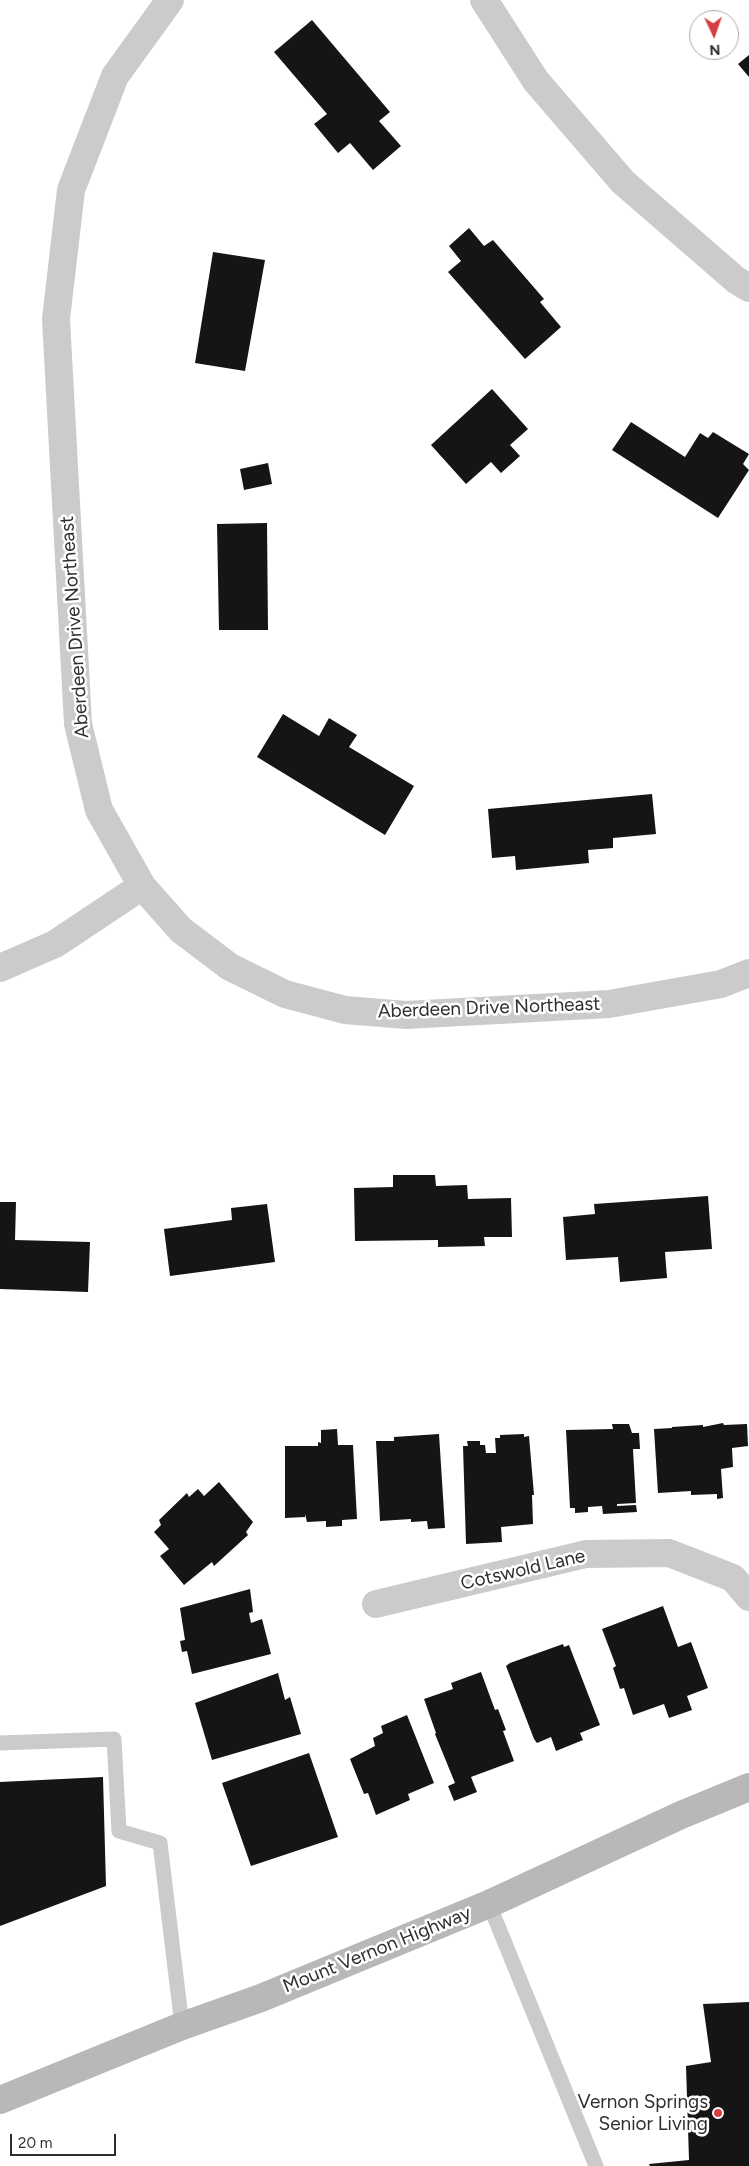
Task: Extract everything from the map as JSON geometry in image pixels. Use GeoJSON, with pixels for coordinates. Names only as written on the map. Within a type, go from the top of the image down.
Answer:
{"type":"FeatureCollection","features":[{"type":"Feature","properties":{"kind":"main road","name":"Mount Vernon Highway"},"geometry":{"type":"LineString","coordinates":[[0,2100],[182,2026],[261,1998],[489,1904],[682,1815],[749,1787]]}},
{"type":"Feature","properties":{"kind":"street","name":"Aberdeen Drive Northeast"},"geometry":{"type":"LineString","coordinates":[[170,0],[115,76],[71,190],[56,320],[78,724],[99,810],[142,886],[181,930],[230,966],[285,994],[345,1010],[406,1015],[609,1004],[721,984],[749,973]]}},
{"type":"Feature","properties":{"kind":"street"},"geometry":{"type":"LineString","coordinates":[[484,0],[536,81],[623,182],[736,280],[749,288]]}},
{"type":"Feature","properties":{"kind":"street"},"geometry":{"type":"LineString","coordinates":[[0,968],[55,944],[142,886]]}},
{"type":"Feature","properties":{"kind":"street","name":"Cotswold Lane"},"geometry":{"type":"LineString","coordinates":[[376,1604],[586,1554],[669,1553],[734,1578],[749,1597]]}},
{"type":"Feature","properties":{"kind":"lane"},"geometry":{"type":"LineString","coordinates":[[0,1743],[114,1739],[120,1831],[160,1843],[182,2026]]}},
{"type":"Feature","properties":{"kind":"lane"},"geometry":{"type":"LineString","coordinates":[[489,1904],[596,2166]]}},
{"type":"Feature","properties":{"kind":"building"},"geometry":{"type":"Polygon","coordinates":[[[312,20],[390,112],[379,121],[401,146],[373,170],[350,143],[338,153],[314,124],[327,114],[274,52],[312,20]]]}},
{"type":"Feature","properties":{"kind":"building"},"geometry":{"type":"Polygon","coordinates":[[[749,55],[749,77],[738,64],[749,55]]]}},
{"type":"Feature","properties":{"kind":"building"},"geometry":{"type":"Polygon","coordinates":[[[469,228],[484,246],[493,240],[544,299],[540,302],[561,327],[525,359],[448,272],[461,261],[449,246],[469,228]]]}},
{"type":"Feature","properties":{"kind":"building"},"geometry":{"type":"Polygon","coordinates":[[[213,252],[265,260],[245,371],[195,363],[213,252]]]}},
{"type":"Feature","properties":{"kind":"building"},"geometry":{"type":"Polygon","coordinates":[[[492,389],[528,429],[510,445],[520,456],[501,473],[491,462],[466,484],[431,445],[492,389]]]}},
{"type":"Feature","properties":{"kind":"building"},"geometry":{"type":"Polygon","coordinates":[[[631,422],[685,457],[700,433],[708,438],[713,432],[749,454],[743,464],[749,470],[718,518],[612,450],[631,422]]]}},
{"type":"Feature","properties":{"kind":"building"},"geometry":{"type":"Polygon","coordinates":[[[268,463],[272,484],[244,490],[240,469],[268,463]]]}},
{"type":"Feature","properties":{"kind":"building"},"geometry":{"type":"Polygon","coordinates":[[[267,523],[268,630],[219,630],[217,524],[267,523]]]}},
{"type":"Feature","properties":{"kind":"building"},"geometry":{"type":"Polygon","coordinates":[[[283,714],[319,736],[329,718],[357,735],[349,747],[414,786],[385,835],[257,757],[283,714]]]}},
{"type":"Feature","properties":{"kind":"building"},"geometry":{"type":"Polygon","coordinates":[[[652,794],[656,834],[613,838],[613,848],[588,850],[589,863],[516,870],[515,856],[492,858],[488,809],[652,794]]]}},
{"type":"Feature","properties":{"kind":"building"},"geometry":{"type":"Polygon","coordinates":[[[393,1175],[435,1175],[436,1186],[467,1185],[468,1199],[511,1198],[512,1237],[484,1237],[485,1246],[438,1247],[438,1240],[355,1241],[354,1188],[393,1187],[393,1175]]]}},
{"type":"Feature","properties":{"kind":"building"},"geometry":{"type":"Polygon","coordinates":[[[708,1196],[712,1249],[665,1252],[667,1278],[620,1282],[618,1257],[566,1260],[563,1217],[595,1214],[594,1204],[708,1196]]]}},
{"type":"Feature","properties":{"kind":"building"},"geometry":{"type":"Polygon","coordinates":[[[0,1202],[16,1202],[15,1240],[90,1242],[88,1292],[0,1289],[0,1202]]]}},
{"type":"Feature","properties":{"kind":"building"},"geometry":{"type":"Polygon","coordinates":[[[267,1204],[275,1262],[170,1276],[164,1229],[232,1220],[231,1208],[267,1204]]]}},
{"type":"Feature","properties":{"kind":"building"},"geometry":{"type":"Polygon","coordinates":[[[723,1423],[724,1425],[747,1424],[748,1446],[732,1448],[733,1467],[721,1469],[723,1498],[717,1499],[717,1494],[691,1495],[691,1491],[658,1493],[654,1429],[703,1425],[703,1427],[723,1423]]]}},
{"type":"Feature","properties":{"kind":"building"},"geometry":{"type":"Polygon","coordinates":[[[612,1424],[629,1424],[632,1433],[639,1433],[640,1449],[633,1449],[636,1503],[617,1504],[617,1506],[636,1505],[637,1512],[603,1514],[602,1506],[588,1507],[588,1512],[575,1513],[575,1508],[570,1508],[566,1430],[613,1429],[612,1424]]]}},
{"type":"Feature","properties":{"kind":"building"},"geometry":{"type":"Polygon","coordinates":[[[337,1429],[338,1445],[353,1445],[357,1519],[342,1520],[342,1526],[326,1527],[326,1521],[307,1522],[305,1514],[305,1517],[285,1518],[285,1446],[318,1446],[318,1442],[321,1443],[321,1430],[337,1429]]]}},
{"type":"Feature","properties":{"kind":"building"},"geometry":{"type":"Polygon","coordinates":[[[439,1434],[445,1528],[428,1529],[427,1521],[411,1522],[411,1519],[380,1521],[376,1441],[394,1441],[394,1437],[439,1434]]]}},
{"type":"Feature","properties":{"kind":"building"},"geometry":{"type":"Polygon","coordinates":[[[524,1434],[524,1437],[529,1436],[534,1495],[532,1495],[533,1524],[501,1527],[502,1542],[466,1544],[463,1446],[468,1446],[467,1441],[480,1441],[480,1445],[485,1445],[486,1453],[496,1453],[495,1438],[500,1438],[500,1435],[524,1434]]]}},
{"type":"Feature","properties":{"kind":"building"},"geometry":{"type":"Polygon","coordinates":[[[219,1482],[253,1522],[246,1532],[248,1535],[214,1566],[212,1562],[184,1585],[160,1556],[169,1549],[154,1532],[161,1525],[159,1520],[187,1493],[189,1497],[198,1489],[204,1496],[219,1482]]]}},
{"type":"Feature","properties":{"kind":"building"},"geometry":{"type":"Polygon","coordinates":[[[250,1589],[253,1612],[249,1613],[251,1623],[262,1619],[271,1654],[192,1674],[187,1651],[182,1652],[180,1641],[185,1640],[180,1608],[250,1589]]]}},
{"type":"Feature","properties":{"kind":"building"},"geometry":{"type":"Polygon","coordinates":[[[663,1606],[678,1647],[691,1642],[708,1688],[687,1696],[692,1710],[669,1718],[664,1704],[633,1715],[624,1688],[620,1689],[613,1668],[616,1666],[602,1629],[663,1606]]]}},
{"type":"Feature","properties":{"kind":"building"},"geometry":{"type":"Polygon","coordinates":[[[563,1644],[564,1647],[569,1645],[600,1725],[580,1733],[583,1740],[556,1751],[551,1737],[537,1743],[534,1739],[506,1666],[563,1644]]]}},
{"type":"Feature","properties":{"kind":"building"},"geometry":{"type":"Polygon","coordinates":[[[481,1672],[495,1710],[498,1709],[506,1730],[503,1731],[514,1761],[471,1777],[477,1792],[454,1801],[448,1786],[455,1783],[435,1734],[424,1699],[453,1689],[451,1683],[481,1672]]]}},
{"type":"Feature","properties":{"kind":"building"},"geometry":{"type":"Polygon","coordinates":[[[278,1673],[285,1700],[290,1697],[301,1734],[212,1760],[195,1703],[278,1673]]]}},
{"type":"Feature","properties":{"kind":"building"},"geometry":{"type":"Polygon","coordinates":[[[407,1715],[434,1783],[408,1794],[410,1800],[376,1815],[368,1793],[364,1794],[350,1759],[375,1746],[373,1738],[383,1733],[381,1726],[407,1715]]]}},
{"type":"Feature","properties":{"kind":"building"},"geometry":{"type":"Polygon","coordinates":[[[309,1753],[338,1837],[251,1866],[222,1783],[309,1753]]]}},
{"type":"Feature","properties":{"kind":"building"},"geometry":{"type":"Polygon","coordinates":[[[103,1777],[106,1886],[0,1926],[0,1782],[103,1777]]]}},
{"type":"Feature","properties":{"kind":"building","name":"Vernon Springs Senior Living"},"geometry":{"type":"Polygon","coordinates":[[[749,2002],[749,2166],[650,2166],[649,2164],[689,2160],[686,2066],[711,2062],[703,2004],[749,2002]]]}},
{"type":"Feature","properties":{"kind":"place","name":"Vernon Springs Senior Living"},"geometry":{"type":"Point","coordinates":[718,2113]}}]}
